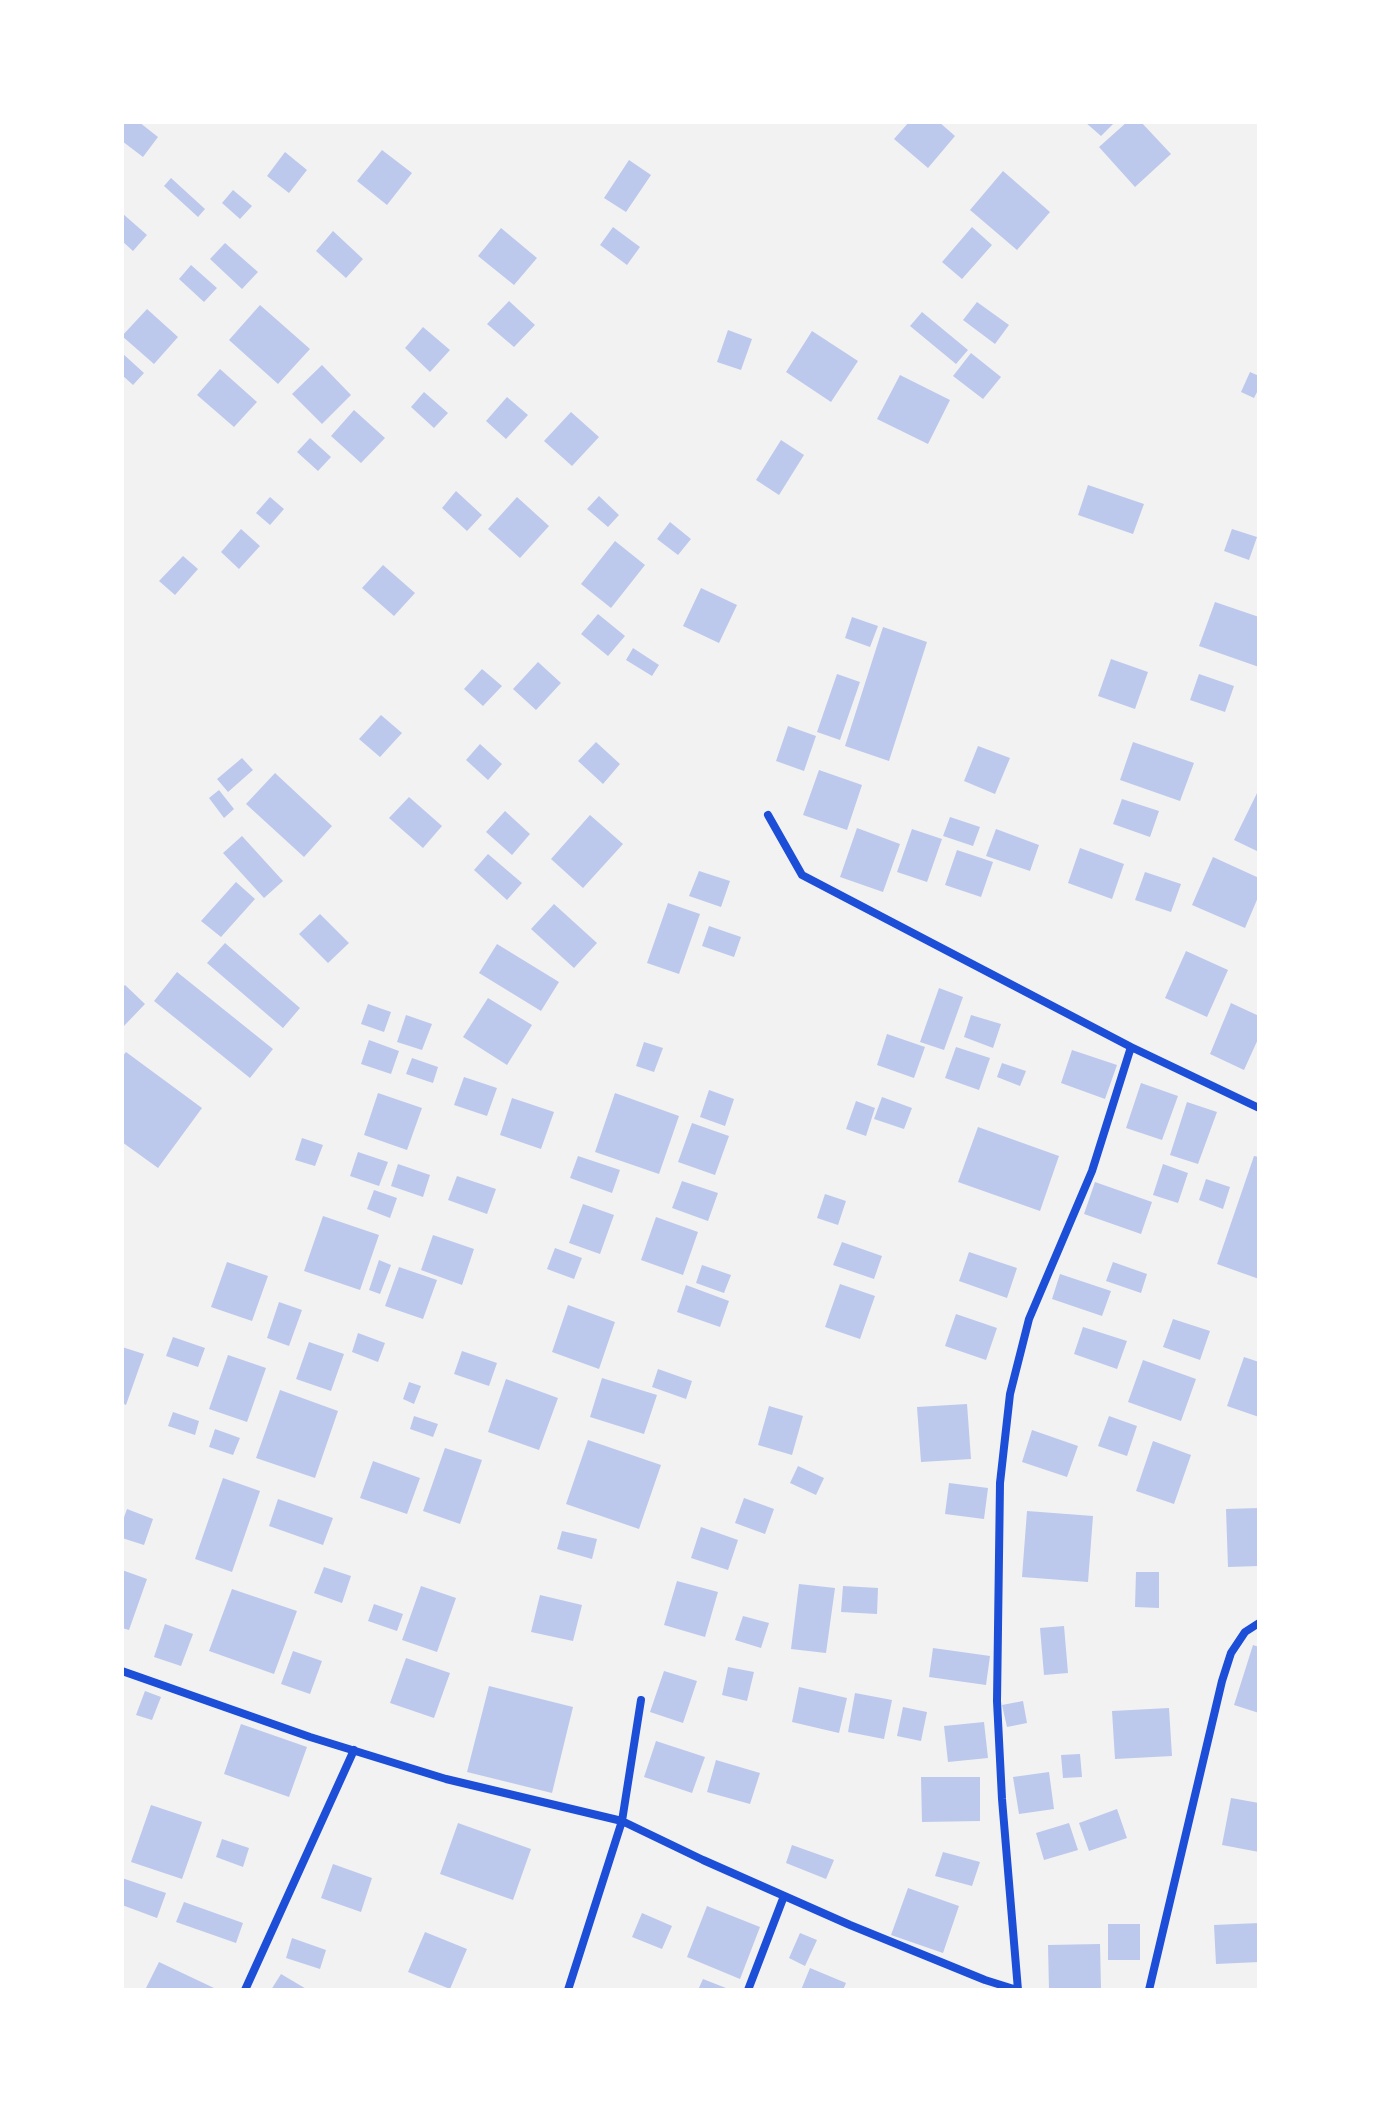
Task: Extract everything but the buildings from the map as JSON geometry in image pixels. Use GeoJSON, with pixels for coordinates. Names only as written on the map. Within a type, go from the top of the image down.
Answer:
{"type":"FeatureCollection","features":[{"type":"Feature","properties":{"kind":"street"},"geometry":{"type":"LineString","coordinates":[[768,815],[802,875],[1131,1047],[1259,1108]]}},
{"type":"Feature","properties":{"kind":"street"},"geometry":{"type":"LineString","coordinates":[[122,1671],[446,1779],[622,1821],[917,1953],[1017,1990],[997,1701],[1000,1483],[1010,1394],[1029,1319],[1092,1171],[1131,1047]]}},
{"type":"Feature","properties":{"kind":"street"},"geometry":{"type":"LineString","coordinates":[[1149,1990],[1222,1681],[1231,1653],[1245,1632],[1259,1623]]}},
{"type":"Feature","properties":{"kind":"street"},"geometry":{"type":"LineString","coordinates":[[568,1990],[622,1821],[641,1700]]}},
{"type":"Feature","properties":{"kind":"street"},"geometry":{"type":"LineString","coordinates":[[245,1990],[354,1750]]}},
{"type":"Feature","properties":{"kind":"street"},"geometry":{"type":"LineString","coordinates":[[748,1990],[784,1896]]}}]}
